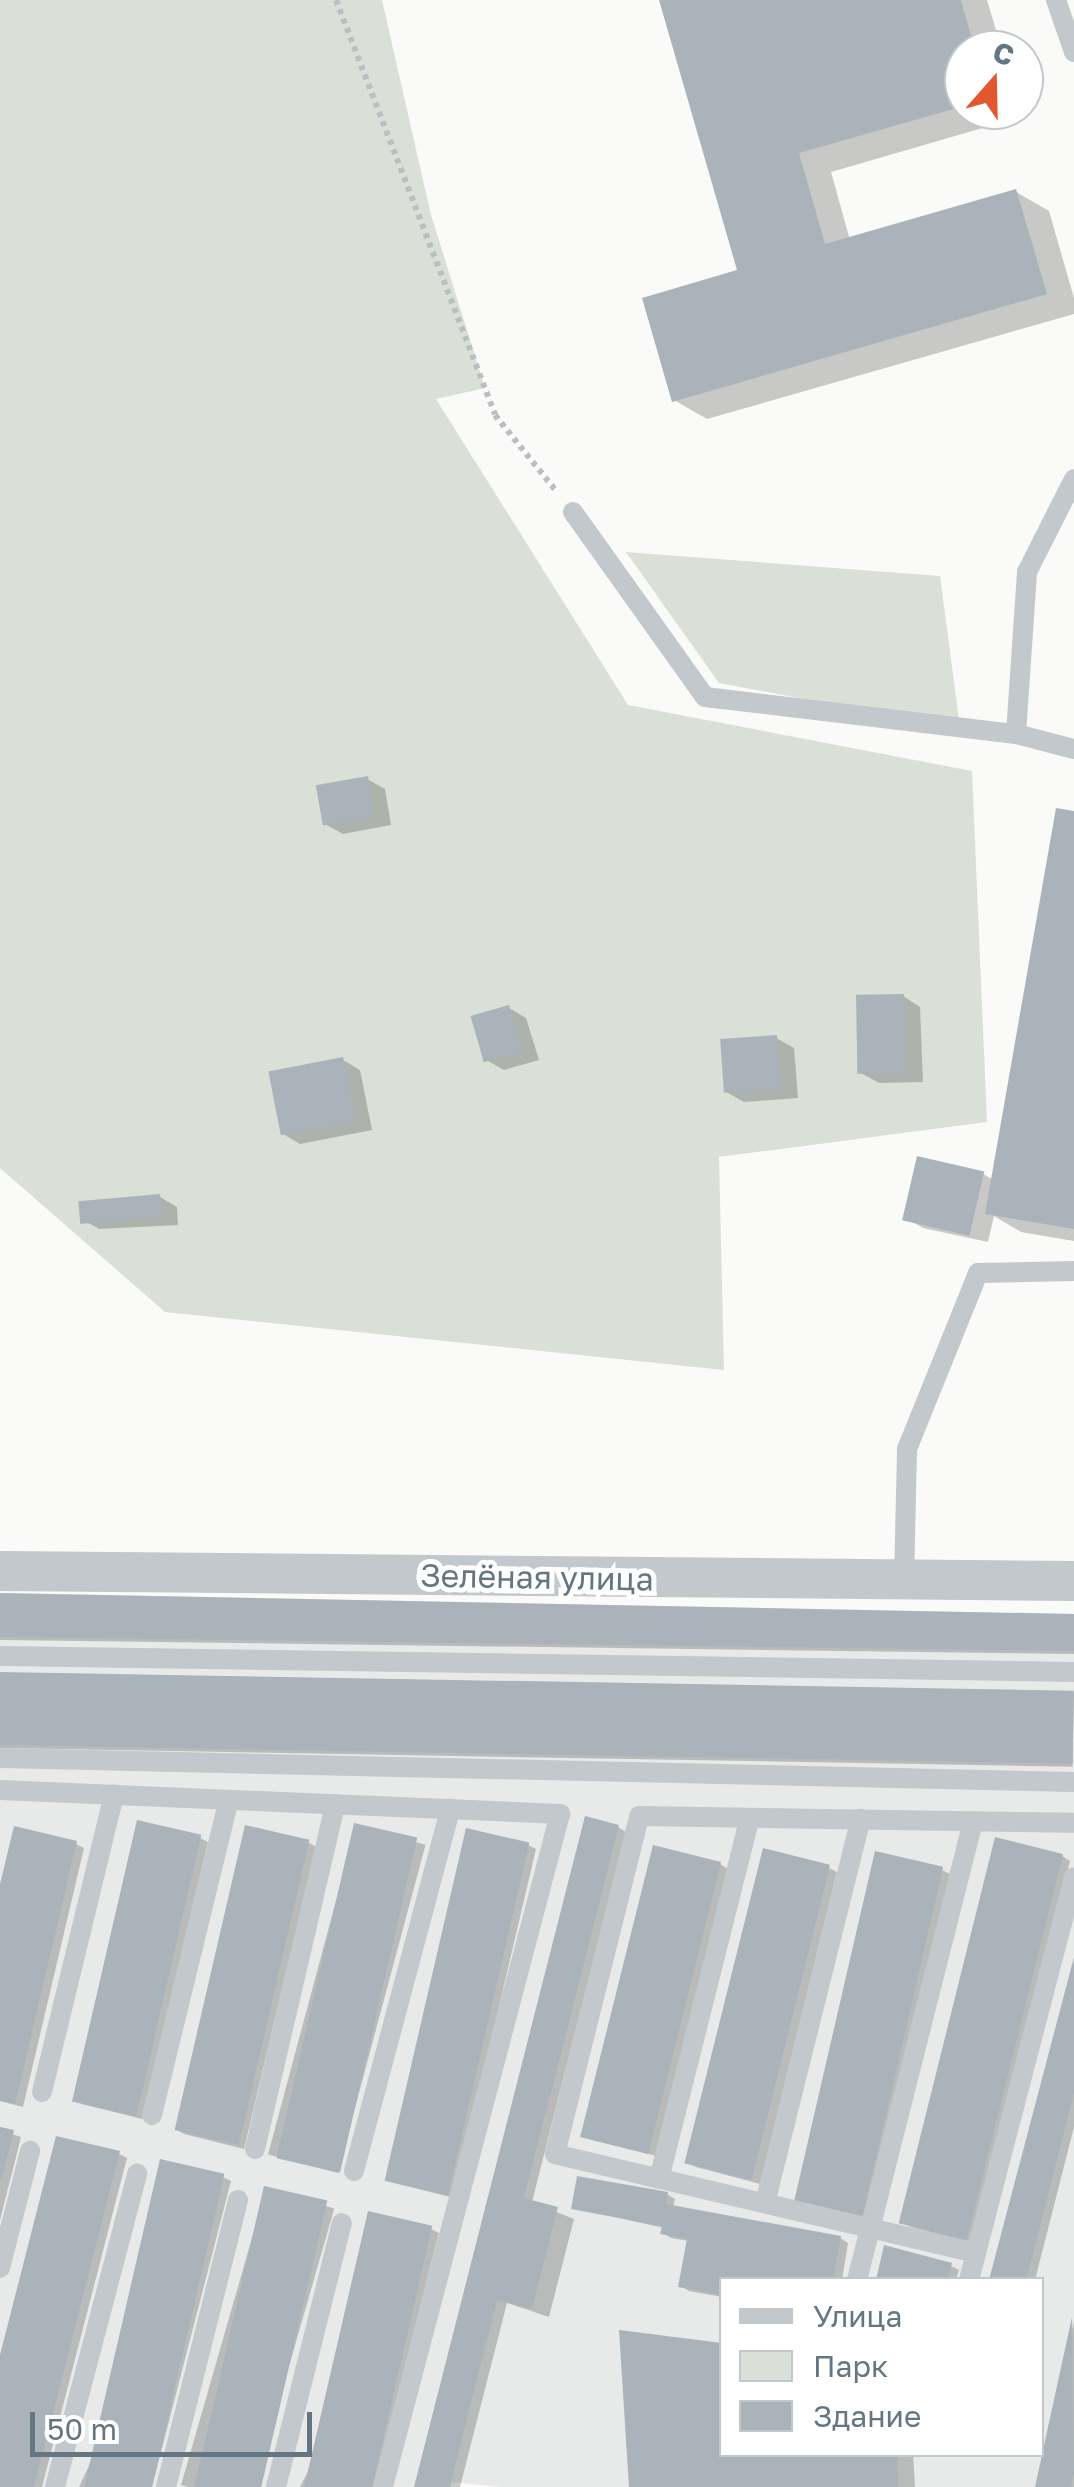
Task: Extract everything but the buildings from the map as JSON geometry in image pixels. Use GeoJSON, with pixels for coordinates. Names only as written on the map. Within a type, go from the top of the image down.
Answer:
{"type":"FeatureCollection","features":[{"type":"Feature","properties":{"kind":"street","name":"Зелёная улица"},"geometry":{"type":"LineString","coordinates":[[0,1570],[1074,1581]]}},
{"type":"Feature","properties":{"kind":"lane"},"geometry":{"type":"LineString","coordinates":[[1056,0],[1074,52]]}},
{"type":"Feature","properties":{"kind":"lane"},"geometry":{"type":"LineString","coordinates":[[1016,734],[1027,572],[1074,479]]}},
{"type":"Feature","properties":{"kind":"lane"},"geometry":{"type":"LineString","coordinates":[[573,512],[705,696],[1016,734],[1074,749]]}},
{"type":"Feature","properties":{"kind":"lane"},"geometry":{"type":"LineString","coordinates":[[904,1582],[908,1449],[978,1273],[1074,1271]]}},
{"type":"Feature","properties":{"kind":"lane"},"geometry":{"type":"LineString","coordinates":[[0,1656],[1074,1672]]}},
{"type":"Feature","properties":{"kind":"lane"},"geometry":{"type":"LineString","coordinates":[[0,1758],[1074,1782]]}},
{"type":"Feature","properties":{"kind":"lane"},"geometry":{"type":"LineString","coordinates":[[1,1794],[114,1795],[560,1814],[383,2487]]}},
{"type":"Feature","properties":{"kind":"lane"},"geometry":{"type":"LineString","coordinates":[[42,2092],[114,1795]]}},
{"type":"Feature","properties":{"kind":"lane"},"geometry":{"type":"LineString","coordinates":[[152,2114],[229,1800]]}},
{"type":"Feature","properties":{"kind":"lane"},"geometry":{"type":"LineString","coordinates":[[255,2149],[335,1804]]}},
{"type":"Feature","properties":{"kind":"lane"},"geometry":{"type":"LineString","coordinates":[[354,2171],[450,1809]]}},
{"type":"Feature","properties":{"kind":"lane"},"geometry":{"type":"LineString","coordinates":[[976,2253],[555,2154],[640,1816],[1074,1823]]}},
{"type":"Feature","properties":{"kind":"lane"},"geometry":{"type":"LineString","coordinates":[[659,2179],[750,1818]]}},
{"type":"Feature","properties":{"kind":"lane"},"geometry":{"type":"LineString","coordinates":[[765,2203],[861,1820]]}},
{"type":"Feature","properties":{"kind":"lane"},"geometry":{"type":"LineString","coordinates":[[858,2277],[973,1821]]}},
{"type":"Feature","properties":{"kind":"lane"},"geometry":{"type":"LineString","coordinates":[[970,2277],[1074,1878]]}},
{"type":"Feature","properties":{"kind":"lane"},"geometry":{"type":"LineString","coordinates":[[0,2268],[30,2151]]}},
{"type":"Feature","properties":{"kind":"lane"},"geometry":{"type":"LineString","coordinates":[[55,2487],[136,2174]]}},
{"type":"Feature","properties":{"kind":"lane"},"geometry":{"type":"LineString","coordinates":[[166,2487],[238,2200]]}},
{"type":"Feature","properties":{"kind":"lane"},"geometry":{"type":"LineString","coordinates":[[276,2487],[342,2223]]}},
{"type":"Feature","properties":{"kind":"path"},"geometry":{"type":"LineString","coordinates":[[336,0],[495,415],[573,512]]}},
{"type":"Feature","properties":{"kind":"shaded area"},"geometry":{"type":"Polygon","coordinates":[[[0,1593],[1074,1614],[1074,2487],[500,2487],[452,2482],[450,2487],[0,2487],[0,1593]]]}},
{"type":"Feature","properties":{"kind":"green space"},"geometry":{"type":"Polygon","coordinates":[[[0,0],[382,0],[431,215],[485,388],[436,399],[628,705],[972,771],[987,1122],[719,1157],[724,1370],[165,1312],[0,1168],[0,0]]]}},
{"type":"Feature","properties":{"kind":"green space"},"geometry":{"type":"Polygon","coordinates":[[[626,552],[940,576],[960,728],[719,683],[626,552]]]}}]}
